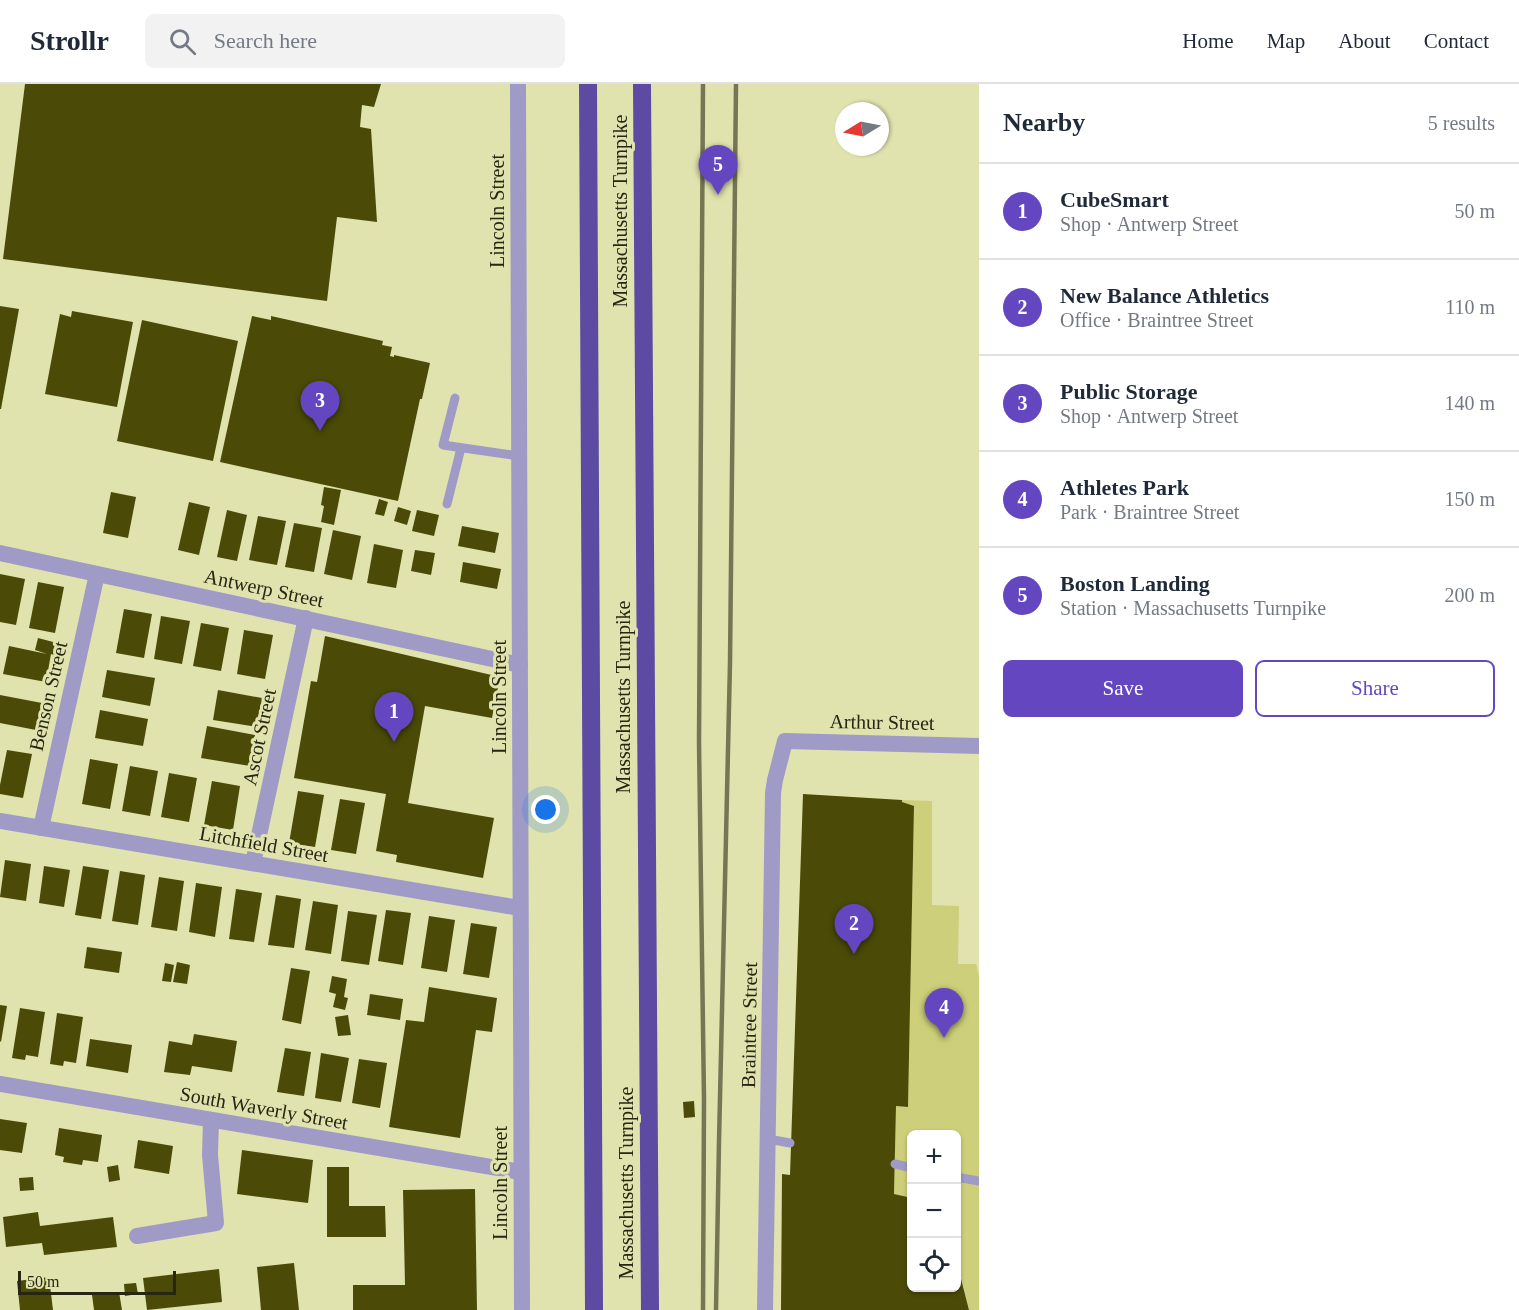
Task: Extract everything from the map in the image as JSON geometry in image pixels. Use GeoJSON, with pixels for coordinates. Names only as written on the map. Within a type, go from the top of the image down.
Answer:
{"type":"FeatureCollection","features":[{"type":"Feature","properties":{"kind":"highway","name":"Massachusetts Turnpike"},"geometry":{"type":"LineString","coordinates":[[588,84],[594,1310]]}},
{"type":"Feature","properties":{"kind":"highway","name":"Massachusetts Turnpike"},"geometry":{"type":"LineString","coordinates":[[642,84],[650,1310]]}},
{"type":"Feature","properties":{"kind":"street","name":"Lincoln Street"},"geometry":{"type":"LineString","coordinates":[[518,84],[522,1310]]}},
{"type":"Feature","properties":{"kind":"street","name":"Antwerp Street"},"geometry":{"type":"LineString","coordinates":[[0,553],[520,665]]}},
{"type":"Feature","properties":{"kind":"street","name":"Benson Street"},"geometry":{"type":"LineString","coordinates":[[41,828],[97,574]]}},
{"type":"Feature","properties":{"kind":"street","name":"Ascot Street"},"geometry":{"type":"LineString","coordinates":[[253,864],[306,618]]}},
{"type":"Feature","properties":{"kind":"street","name":"Arthur Street"},"geometry":{"type":"LineString","coordinates":[[785,741],[979,746]]}},
{"type":"Feature","properties":{"kind":"street","name":"Braintree Street"},"geometry":{"type":"LineString","coordinates":[[765,1310],[773,793],[785,741]]}},
{"type":"Feature","properties":{"kind":"street","name":"Litchfield Street"},"geometry":{"type":"LineString","coordinates":[[0,821],[520,908]]}},
{"type":"Feature","properties":{"kind":"street","name":"South Waverly Street"},"geometry":{"type":"LineString","coordinates":[[0,1084],[521,1172]]}},
{"type":"Feature","properties":{"kind":"street"},"geometry":{"type":"LineString","coordinates":[[137,1236],[216,1223],[210,1155],[211,1120]]}},
{"type":"Feature","properties":{"kind":"lane"},"geometry":{"type":"LineString","coordinates":[[455,398],[443,444],[519,456]]}},
{"type":"Feature","properties":{"kind":"lane"},"geometry":{"type":"LineString","coordinates":[[447,504],[461,448]]}},
{"type":"Feature","properties":{"kind":"lane"},"geometry":{"type":"LineString","coordinates":[[768,1139],[790,1143]]}},
{"type":"Feature","properties":{"kind":"lane"},"geometry":{"type":"LineString","coordinates":[[895,1164],[907,1167]]}},
{"type":"Feature","properties":{"kind":"lane"},"geometry":{"type":"LineString","coordinates":[[961,1178],[979,1181]]}},
{"type":"Feature","properties":{"kind":"green space"},"geometry":{"type":"Polygon","coordinates":[[[902,800],[932,801],[932,905],[959,906],[958,964],[976,964],[979,975],[979,1310],[969,1310],[961,1276],[961,1130],[907,1130],[907,1197],[894,1194],[896,1106],[908,1107],[914,807],[902,800]]]}},
{"type":"Feature","properties":{"kind":"building"},"geometry":{"type":"Polygon","coordinates":[[[25,84],[381,84],[374,107],[362,105],[360,127],[371,129],[377,222],[337,217],[327,301],[3,259],[25,84]]]}},
{"type":"Feature","properties":{"kind":"building"},"geometry":{"type":"Polygon","coordinates":[[[0,306],[19,309],[1,409],[0,409],[0,306]]]}},
{"type":"Feature","properties":{"kind":"building"},"geometry":{"type":"Polygon","coordinates":[[[72,311],[133,322],[117,407],[45,394],[60,314],[71,317],[72,311]]]}},
{"type":"Feature","properties":{"kind":"building"},"geometry":{"type":"Polygon","coordinates":[[[252,316],[271,320],[271,316],[383,341],[382,345],[392,347],[390,356],[430,363],[398,501],[220,462],[252,316]]]}},
{"type":"Feature","properties":{"kind":"building"},"geometry":{"type":"Polygon","coordinates":[[[142,320],[238,341],[213,461],[117,441],[142,320]]]}},
{"type":"Feature","properties":{"kind":"building"},"geometry":{"type":"Polygon","coordinates":[[[324,487],[341,490],[334,525],[321,522],[324,487]]]}},
{"type":"Feature","properties":{"kind":"building"},"geometry":{"type":"Polygon","coordinates":[[[111,492],[136,497],[128,538],[103,533],[111,492]]]}},
{"type":"Feature","properties":{"kind":"building"},"geometry":{"type":"Polygon","coordinates":[[[379,499],[388,502],[384,516],[375,514],[379,499]]]}},
{"type":"Feature","properties":{"kind":"building"},"geometry":{"type":"Polygon","coordinates":[[[189,502],[210,507],[199,555],[178,550],[189,502]]]}},
{"type":"Feature","properties":{"kind":"building"},"geometry":{"type":"Polygon","coordinates":[[[398,507],[411,511],[407,525],[394,521],[398,507]]]}},
{"type":"Feature","properties":{"kind":"building"},"geometry":{"type":"Polygon","coordinates":[[[227,510],[247,515],[237,561],[217,557],[227,510]]]}},
{"type":"Feature","properties":{"kind":"building"},"geometry":{"type":"Polygon","coordinates":[[[417,510],[439,515],[434,536],[412,531],[417,510]]]}},
{"type":"Feature","properties":{"kind":"building"},"geometry":{"type":"Polygon","coordinates":[[[258,516],[286,521],[277,565],[249,560],[258,516]]]}},
{"type":"Feature","properties":{"kind":"building"},"geometry":{"type":"Polygon","coordinates":[[[294,523],[322,528],[314,572],[285,567],[294,523]]]}},
{"type":"Feature","properties":{"kind":"building"},"geometry":{"type":"Polygon","coordinates":[[[462,526],[499,533],[495,553],[458,546],[462,526]]]}},
{"type":"Feature","properties":{"kind":"building"},"geometry":{"type":"Polygon","coordinates":[[[333,530],[361,536],[352,580],[324,574],[333,530]]]}},
{"type":"Feature","properties":{"kind":"building"},"geometry":{"type":"Polygon","coordinates":[[[374,544],[403,550],[396,588],[367,583],[374,544]]]}},
{"type":"Feature","properties":{"kind":"building"},"geometry":{"type":"Polygon","coordinates":[[[415,550],[435,553],[431,575],[411,571],[415,550]]]}},
{"type":"Feature","properties":{"kind":"building"},"geometry":{"type":"Polygon","coordinates":[[[463,562],[501,569],[497,589],[460,582],[463,562]]]}},
{"type":"Feature","properties":{"kind":"building"},"geometry":{"type":"Polygon","coordinates":[[[0,574],[25,579],[16,625],[0,622],[0,574]]]}},
{"type":"Feature","properties":{"kind":"building"},"geometry":{"type":"Polygon","coordinates":[[[38,582],[64,587],[55,633],[29,628],[38,582]]]}},
{"type":"Feature","properties":{"kind":"building"},"geometry":{"type":"Polygon","coordinates":[[[124,609],[152,614],[144,658],[116,653],[124,609]]]}},
{"type":"Feature","properties":{"kind":"building"},"geometry":{"type":"Polygon","coordinates":[[[161,616],[190,621],[182,664],[154,659],[161,616]]]}},
{"type":"Feature","properties":{"kind":"building"},"geometry":{"type":"Polygon","coordinates":[[[201,623],[229,628],[221,671],[193,666],[201,623]]]}},
{"type":"Feature","properties":{"kind":"building"},"geometry":{"type":"Polygon","coordinates":[[[244,630],[273,635],[265,679],[237,674],[244,630]]]}},
{"type":"Feature","properties":{"kind":"building"},"geometry":{"type":"Polygon","coordinates":[[[325,636],[500,677],[492,718],[425,706],[408,803],[494,818],[483,878],[396,862],[397,855],[376,851],[386,794],[294,778],[311,681],[317,682],[325,636]]]}},
{"type":"Feature","properties":{"kind":"building"},"geometry":{"type":"Polygon","coordinates":[[[38,638],[57,643],[54,655],[51,654],[46,682],[3,674],[9,646],[47,654],[35,650],[38,638]]]}},
{"type":"Feature","properties":{"kind":"building"},"geometry":{"type":"Polygon","coordinates":[[[107,670],[155,678],[150,706],[102,697],[107,670]]]}},
{"type":"Feature","properties":{"kind":"building"},"geometry":{"type":"Polygon","coordinates":[[[218,690],[262,698],[257,727],[213,720],[218,690]]]}},
{"type":"Feature","properties":{"kind":"building"},"geometry":{"type":"Polygon","coordinates":[[[0,695],[42,703],[36,730],[0,723],[0,695]]]}},
{"type":"Feature","properties":{"kind":"building"},"geometry":{"type":"Polygon","coordinates":[[[100,710],[148,719],[143,746],[95,738],[100,710]]]}},
{"type":"Feature","properties":{"kind":"building"},"geometry":{"type":"Polygon","coordinates":[[[207,726],[255,735],[250,766],[201,758],[207,726]]]}},
{"type":"Feature","properties":{"kind":"building"},"geometry":{"type":"Polygon","coordinates":[[[7,750],[32,754],[23,798],[0,794],[7,750]]]}},
{"type":"Feature","properties":{"kind":"building"},"geometry":{"type":"Polygon","coordinates":[[[90,759],[118,764],[110,809],[82,804],[90,759]]]}},
{"type":"Feature","properties":{"kind":"building"},"geometry":{"type":"Polygon","coordinates":[[[130,766],[158,771],[150,816],[122,811],[130,766]]]}},
{"type":"Feature","properties":{"kind":"building"},"geometry":{"type":"Polygon","coordinates":[[[169,773],[197,778],[189,822],[161,817],[169,773]]]}},
{"type":"Feature","properties":{"kind":"building"},"geometry":{"type":"Polygon","coordinates":[[[212,781],[240,786],[233,830],[204,825],[212,781]]]}},
{"type":"Feature","properties":{"kind":"building"},"geometry":{"type":"Polygon","coordinates":[[[298,791],[324,795],[315,847],[289,843],[298,791]]]}},
{"type":"Feature","properties":{"kind":"building"},"geometry":{"type":"Polygon","coordinates":[[[803,794],[902,800],[914,806],[908,1107],[896,1106],[894,1194],[907,1197],[907,1292],[961,1292],[961,1279],[969,1310],[781,1310],[782,1174],[790,1175],[803,794]]]}},
{"type":"Feature","properties":{"kind":"building"},"geometry":{"type":"Polygon","coordinates":[[[340,799],[365,803],[356,854],[331,850],[340,799]]]}},
{"type":"Feature","properties":{"kind":"building"},"geometry":{"type":"Polygon","coordinates":[[[5,860],[31,864],[26,901],[0,897],[5,860]]]}},
{"type":"Feature","properties":{"kind":"building"},"geometry":{"type":"Polygon","coordinates":[[[44,866],[70,870],[64,907],[39,903],[44,866]]]}},
{"type":"Feature","properties":{"kind":"building"},"geometry":{"type":"Polygon","coordinates":[[[83,866],[109,870],[101,919],[75,915],[83,866]]]}},
{"type":"Feature","properties":{"kind":"building"},"geometry":{"type":"Polygon","coordinates":[[[120,871],[145,875],[138,925],[112,921],[120,871]]]}},
{"type":"Feature","properties":{"kind":"building"},"geometry":{"type":"Polygon","coordinates":[[[159,877],[184,881],[177,931],[151,927],[159,877]]]}},
{"type":"Feature","properties":{"kind":"building"},"geometry":{"type":"Polygon","coordinates":[[[196,883],[222,887],[215,937],[189,932],[196,883]]]}},
{"type":"Feature","properties":{"kind":"building"},"geometry":{"type":"Polygon","coordinates":[[[236,889],[262,893],[254,942],[229,939],[236,889]]]}},
{"type":"Feature","properties":{"kind":"building"},"geometry":{"type":"Polygon","coordinates":[[[276,895],[301,899],[294,948],[268,945],[276,895]]]}},
{"type":"Feature","properties":{"kind":"building"},"geometry":{"type":"Polygon","coordinates":[[[313,901],[338,905],[331,954],[305,950],[313,901]]]}},
{"type":"Feature","properties":{"kind":"building"},"geometry":{"type":"Polygon","coordinates":[[[386,910],[411,913],[403,965],[378,961],[386,910]]]}},
{"type":"Feature","properties":{"kind":"building"},"geometry":{"type":"Polygon","coordinates":[[[348,911],[377,915],[369,965],[341,961],[348,911]]]}},
{"type":"Feature","properties":{"kind":"building"},"geometry":{"type":"Polygon","coordinates":[[[429,916],[455,920],[447,972],[421,968],[429,916]]]}},
{"type":"Feature","properties":{"kind":"building"},"geometry":{"type":"Polygon","coordinates":[[[471,923],[497,927],[489,978],[463,974],[471,923]]]}},
{"type":"Feature","properties":{"kind":"building"},"geometry":{"type":"Polygon","coordinates":[[[87,947],[122,952],[119,973],[84,968],[87,947]]]}},
{"type":"Feature","properties":{"kind":"building"},"geometry":{"type":"Polygon","coordinates":[[[177,962],[190,965],[187,984],[173,982],[177,962]]]}},
{"type":"Feature","properties":{"kind":"building"},"geometry":{"type":"Polygon","coordinates":[[[165,963],[174,965],[171,982],[162,981],[165,963]]]}},
{"type":"Feature","properties":{"kind":"building"},"geometry":{"type":"Polygon","coordinates":[[[291,968],[310,971],[301,1024],[282,1020],[291,968]]]}},
{"type":"Feature","properties":{"kind":"building"},"geometry":{"type":"Polygon","coordinates":[[[332,976],[347,979],[344,997],[348,998],[345,1010],[333,1007],[336,994],[329,992],[332,976]]]}},
{"type":"Feature","properties":{"kind":"building"},"geometry":{"type":"Polygon","coordinates":[[[429,987],[497,998],[492,1032],[476,1030],[460,1138],[389,1127],[406,1020],[424,1022],[429,987]]]}},
{"type":"Feature","properties":{"kind":"building"},"geometry":{"type":"Polygon","coordinates":[[[370,994],[403,999],[400,1020],[367,1015],[370,994]]]}},
{"type":"Feature","properties":{"kind":"building"},"geometry":{"type":"Polygon","coordinates":[[[0,1005],[7,1006],[1,1042],[0,1041],[0,1005]]]}},
{"type":"Feature","properties":{"kind":"building"},"geometry":{"type":"Polygon","coordinates":[[[20,1008],[45,1012],[38,1057],[26,1055],[25,1060],[12,1058],[20,1008]]]}},
{"type":"Feature","properties":{"kind":"building"},"geometry":{"type":"Polygon","coordinates":[[[57,1013],[83,1017],[76,1063],[64,1061],[63,1066],[50,1064],[57,1013]]]}},
{"type":"Feature","properties":{"kind":"building"},"geometry":{"type":"Polygon","coordinates":[[[348,1015],[351,1035],[338,1036],[335,1017],[348,1015]]]}},
{"type":"Feature","properties":{"kind":"building"},"geometry":{"type":"Polygon","coordinates":[[[194,1034],[237,1041],[232,1072],[192,1066],[190,1075],[164,1072],[169,1041],[192,1045],[194,1034]]]}},
{"type":"Feature","properties":{"kind":"building"},"geometry":{"type":"Polygon","coordinates":[[[90,1039],[132,1045],[128,1073],[86,1066],[90,1039]]]}},
{"type":"Feature","properties":{"kind":"building"},"geometry":{"type":"Polygon","coordinates":[[[285,1048],[311,1052],[304,1096],[277,1092],[285,1048]]]}},
{"type":"Feature","properties":{"kind":"building"},"geometry":{"type":"Polygon","coordinates":[[[321,1053],[349,1058],[341,1102],[315,1098],[321,1053]]]}},
{"type":"Feature","properties":{"kind":"building"},"geometry":{"type":"Polygon","coordinates":[[[359,1059],[387,1063],[380,1108],[352,1103],[359,1059]]]}},
{"type":"Feature","properties":{"kind":"building"},"geometry":{"type":"Polygon","coordinates":[[[694,1101],[695,1117],[684,1118],[683,1102],[694,1101]]]}},
{"type":"Feature","properties":{"kind":"building"},"geometry":{"type":"Polygon","coordinates":[[[0,1119],[27,1123],[22,1153],[0,1150],[0,1119]]]}},
{"type":"Feature","properties":{"kind":"building"},"geometry":{"type":"Polygon","coordinates":[[[59,1128],[102,1135],[98,1162],[83,1160],[82,1165],[63,1162],[64,1157],[55,1155],[59,1128]]]}},
{"type":"Feature","properties":{"kind":"building"},"geometry":{"type":"Polygon","coordinates":[[[138,1140],[173,1146],[169,1174],[134,1168],[138,1140]]]}},
{"type":"Feature","properties":{"kind":"building"},"geometry":{"type":"Polygon","coordinates":[[[242,1150],[313,1160],[308,1203],[237,1194],[242,1150]]]}},
{"type":"Feature","properties":{"kind":"building"},"geometry":{"type":"Polygon","coordinates":[[[118,1165],[120,1180],[109,1182],[107,1167],[118,1165]]]}},
{"type":"Feature","properties":{"kind":"building"},"geometry":{"type":"Polygon","coordinates":[[[327,1167],[349,1167],[349,1206],[385,1206],[386,1237],[327,1237],[327,1167]]]}},
{"type":"Feature","properties":{"kind":"building"},"geometry":{"type":"Polygon","coordinates":[[[33,1177],[34,1190],[20,1191],[19,1178],[33,1177]]]}},
{"type":"Feature","properties":{"kind":"building"},"geometry":{"type":"Polygon","coordinates":[[[475,1189],[477,1310],[353,1310],[353,1285],[405,1285],[403,1190],[475,1189]]]}},
{"type":"Feature","properties":{"kind":"building"},"geometry":{"type":"Polygon","coordinates":[[[38,1212],[40,1226],[113,1217],[117,1247],[44,1255],[42,1243],[6,1247],[3,1217],[38,1212]]]}},
{"type":"Feature","properties":{"kind":"building"},"geometry":{"type":"Polygon","coordinates":[[[294,1263],[299,1310],[261,1310],[257,1267],[294,1263]]]}},
{"type":"Feature","properties":{"kind":"building"},"geometry":{"type":"Polygon","coordinates":[[[219,1269],[222,1302],[147,1310],[143,1278],[219,1269]]]}},
{"type":"Feature","properties":{"kind":"building"},"geometry":{"type":"Polygon","coordinates":[[[49,1277],[53,1310],[20,1310],[17,1281],[49,1277]]]}},
{"type":"Feature","properties":{"kind":"building"},"geometry":{"type":"Polygon","coordinates":[[[136,1283],[138,1294],[125,1296],[124,1284],[136,1283]]]}},
{"type":"Feature","properties":{"kind":"building"},"geometry":{"type":"Polygon","coordinates":[[[119,1292],[122,1310],[94,1310],[92,1295],[119,1292]]]}},
{"type":"Feature","properties":{"kind":"railway"},"geometry":{"type":"LineString","coordinates":[[703,84],[699,742],[704,1099],[703,1310]]}},
{"type":"Feature","properties":{"kind":"railway"},"geometry":{"type":"LineString","coordinates":[[716,1310],[730,663],[736,84]]}},
{"type":"Feature","properties":{"kind":"place","name":"Boston Landing"},"geometry":{"type":"Point","coordinates":[718,195]}},
{"type":"Feature","properties":{"kind":"place","name":"Public Storage"},"geometry":{"type":"Point","coordinates":[320,431]}},
{"type":"Feature","properties":{"kind":"place","name":"CubeSmart"},"geometry":{"type":"Point","coordinates":[394,742]}},
{"type":"Feature","properties":{"kind":"place","name":"New Balance Athletics"},"geometry":{"type":"Point","coordinates":[854,954]}},
{"type":"Feature","properties":{"kind":"place","name":"Athletes Park"},"geometry":{"type":"Point","coordinates":[944,1038]}}]}
